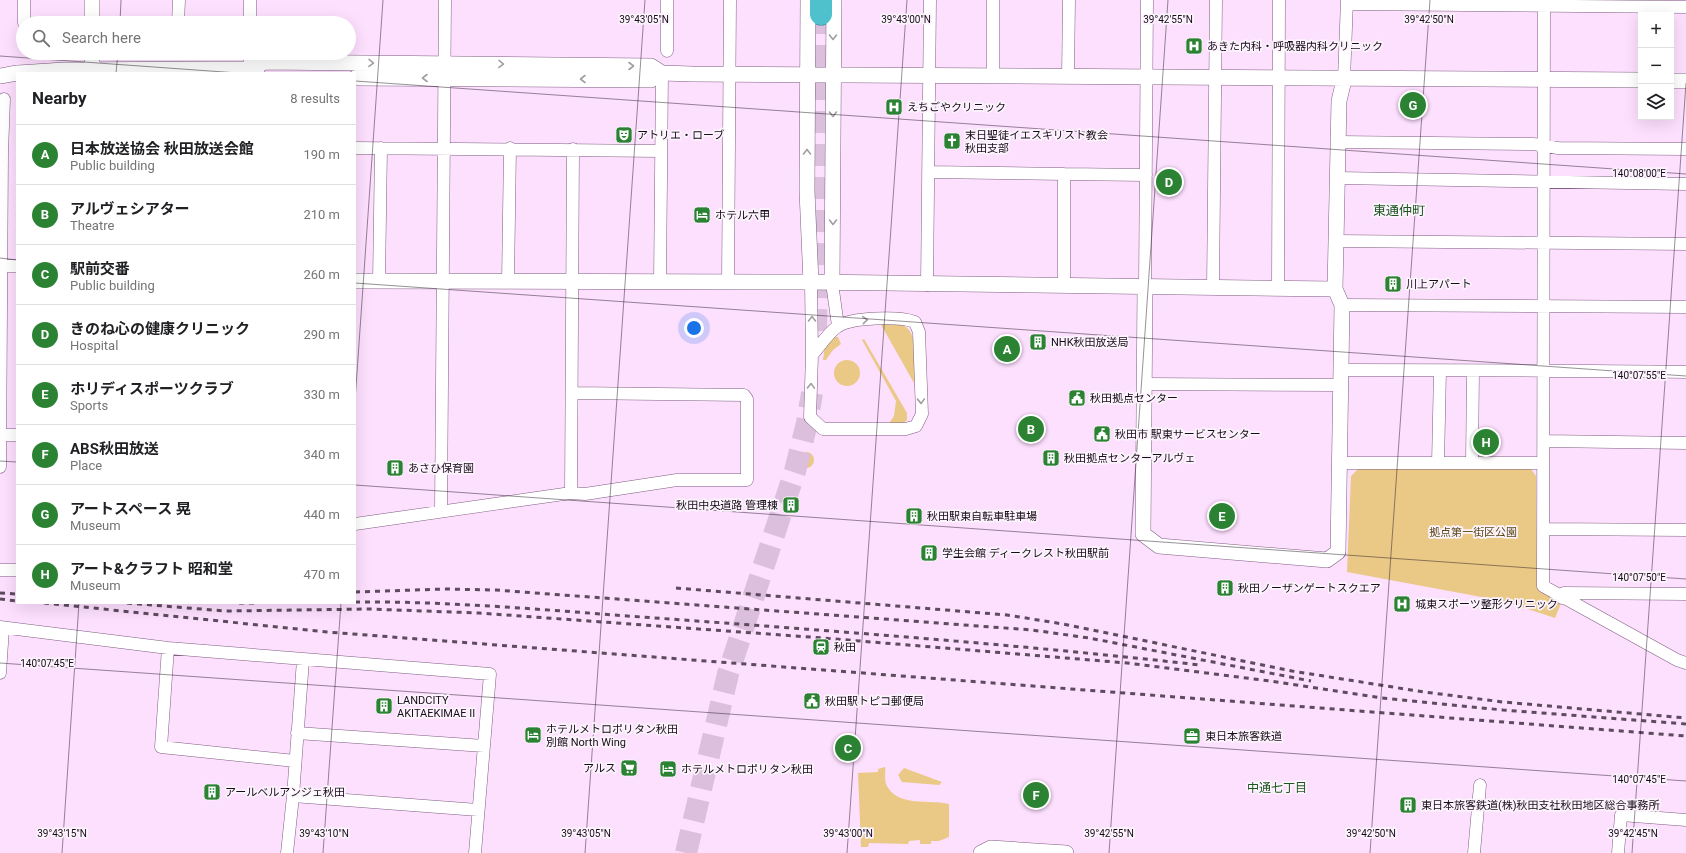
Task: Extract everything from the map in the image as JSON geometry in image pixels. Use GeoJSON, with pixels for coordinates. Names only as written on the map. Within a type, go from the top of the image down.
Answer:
{"type":"FeatureCollection","features":[{"type":"Feature","properties":{"kind":"street"},"geometry":{"type":"LineString","coordinates":[[24,0],[24,16]]}},
{"type":"Feature","properties":{"kind":"street"},"geometry":{"type":"LineString","coordinates":[[92,0],[92,16]]}},
{"type":"Feature","properties":{"kind":"street"},"geometry":{"type":"LineString","coordinates":[[178,0],[178,16]]}},
{"type":"Feature","properties":{"kind":"street"},"geometry":{"type":"LineString","coordinates":[[250,0],[250,16]]}},
{"type":"Feature","properties":{"kind":"street"},"geometry":{"type":"LineString","coordinates":[[441,512],[445,0]]}},
{"type":"Feature","properties":{"kind":"street"},"geometry":{"type":"LineString","coordinates":[[667,0],[667,51]]}},
{"type":"Feature","properties":{"kind":"street"},"geometry":{"type":"LineString","coordinates":[[728,283],[730,0]]}},
{"type":"Feature","properties":{"kind":"street"},"geometry":{"type":"LineString","coordinates":[[927,284],[928,75],[930,0]]}},
{"type":"Feature","properties":{"kind":"street"},"geometry":{"type":"LineString","coordinates":[[993,0],[993,76]]}},
{"type":"Feature","properties":{"kind":"street"},"geometry":{"type":"LineString","coordinates":[[1068,76],[1069,0]]}},
{"type":"Feature","properties":{"kind":"street"},"geometry":{"type":"LineString","coordinates":[[1147,0],[1143,534],[1160,546],[1327,560],[1338,552],[1341,463],[1342,305],[1335,289],[1339,101],[1344,80],[1347,2],[1544,3],[1686,7]]}},
{"type":"Feature","properties":{"kind":"street"},"geometry":{"type":"LineString","coordinates":[[1213,288],[1216,0]]}},
{"type":"Feature","properties":{"kind":"street"},"geometry":{"type":"LineString","coordinates":[[1278,288],[1279,0]]}},
{"type":"Feature","properties":{"kind":"street"},"geometry":{"type":"LineString","coordinates":[[1544,3],[1543,586],[1562,598],[1677,660],[1686,663]]}},
{"type":"Feature","properties":{"kind":"street"},"geometry":{"type":"LineString","coordinates":[[812,355],[838,326],[863,319],[906,319],[915,322],[919,332],[922,414],[916,426],[899,430],[823,429],[810,417],[812,355],[811,282],[807,191],[807,74],[821,4]]}},
{"type":"Feature","properties":{"kind":"street"},"geometry":{"type":"LineString","coordinates":[[821,4],[833,75],[832,283],[838,326]]}},
{"type":"Feature","properties":{"kind":"street"},"geometry":{"type":"LineString","coordinates":[[92,60],[92,71]]}},
{"type":"Feature","properties":{"kind":"street"},"geometry":{"type":"LineString","coordinates":[[251,60],[252,72]]}},
{"type":"Feature","properties":{"kind":"street"},"geometry":{"type":"LineString","coordinates":[[54,72],[252,72],[265,62],[444,71]]}},
{"type":"Feature","properties":{"kind":"street"},"geometry":{"type":"LineString","coordinates":[[356,78],[444,71],[650,66],[662,73],[730,74],[1068,76],[1146,78],[1215,76],[1344,80],[1638,80]]}},
{"type":"Feature","properties":{"kind":"street"},"geometry":{"type":"LineString","coordinates":[[0,76],[16,73]]}},
{"type":"Feature","properties":{"kind":"street"},"geometry":{"type":"LineString","coordinates":[[660,282],[662,73]]}},
{"type":"Feature","properties":{"kind":"street"},"geometry":{"type":"LineString","coordinates":[[1674,81],[1686,81]]}},
{"type":"Feature","properties":{"kind":"street"},"geometry":{"type":"LineString","coordinates":[[0,467],[1,153],[4,99]]}},
{"type":"Feature","properties":{"kind":"street"},"geometry":{"type":"LineString","coordinates":[[1338,142],[1533,144],[1544,146],[1686,149]]}},
{"type":"Feature","properties":{"kind":"street"},"geometry":{"type":"LineString","coordinates":[[356,148],[661,150]]}},
{"type":"Feature","properties":{"kind":"street"},"geometry":{"type":"LineString","coordinates":[[379,281],[381,148]]}},
{"type":"Feature","properties":{"kind":"street"},"geometry":{"type":"LineString","coordinates":[[508,281],[510,148]]}},
{"type":"Feature","properties":{"kind":"street"},"geometry":{"type":"LineString","coordinates":[[571,493],[573,149]]}},
{"type":"Feature","properties":{"kind":"street"},"geometry":{"type":"LineString","coordinates":[[928,172],[1146,175]]}},
{"type":"Feature","properties":{"kind":"street"},"geometry":{"type":"LineString","coordinates":[[1064,174],[1064,286]]}},
{"type":"Feature","properties":{"kind":"street"},"geometry":{"type":"LineString","coordinates":[[1338,178],[1686,184]]}},
{"type":"Feature","properties":{"kind":"street"},"geometry":{"type":"LineString","coordinates":[[1336,241],[1686,244]]}},
{"type":"Feature","properties":{"kind":"street"},"geometry":{"type":"LineString","coordinates":[[1,266],[16,266]]}},
{"type":"Feature","properties":{"kind":"street"},"geometry":{"type":"LineString","coordinates":[[356,281],[811,282],[1145,288],[1335,289]]}},
{"type":"Feature","properties":{"kind":"street"},"geometry":{"type":"LineString","coordinates":[[1342,305],[1686,307]]}},
{"type":"Feature","properties":{"kind":"street"},"geometry":{"type":"LineString","coordinates":[[1144,384],[1341,378],[1440,371],[1543,369],[1686,372]]}},
{"type":"Feature","properties":{"kind":"street"},"geometry":{"type":"LineString","coordinates":[[1438,463],[1440,371]]}},
{"type":"Feature","properties":{"kind":"street"},"geometry":{"type":"LineString","coordinates":[[1472,463],[1473,371]]}},
{"type":"Feature","properties":{"kind":"street"},"geometry":{"type":"LineString","coordinates":[[356,524],[571,493],[585,494],[677,480],[747,480],[747,399],[744,395],[572,393]]}},
{"type":"Feature","properties":{"kind":"street"},"geometry":{"type":"LineString","coordinates":[[0,435],[16,435]]}},
{"type":"Feature","properties":{"kind":"street"},"geometry":{"type":"LineString","coordinates":[[1544,441],[1686,443]]}},
{"type":"Feature","properties":{"kind":"street"},"geometry":{"type":"LineString","coordinates":[[1341,463],[1543,463]]}},
{"type":"Feature","properties":{"kind":"street"},"geometry":{"type":"LineString","coordinates":[[1543,529],[1686,530]]}},
{"type":"Feature","properties":{"kind":"street"},"geometry":{"type":"LineString","coordinates":[[0,570],[16,570]]}},
{"type":"Feature","properties":{"kind":"street"},"geometry":{"type":"LineString","coordinates":[[1562,598],[1564,593],[1686,594]]}},
{"type":"Feature","properties":{"kind":"street"},"geometry":{"type":"LineString","coordinates":[[0,673],[2,628],[168,648],[490,674],[475,853]]}},
{"type":"Feature","properties":{"kind":"street"},"geometry":{"type":"LineString","coordinates":[[168,648],[161,747],[295,761]]}},
{"type":"Feature","properties":{"kind":"street"},"geometry":{"type":"LineString","coordinates":[[287,853],[293,796],[302,660]]}},
{"type":"Feature","properties":{"kind":"street"},"geometry":{"type":"LineString","coordinates":[[297,733],[484,746]]}},
{"type":"Feature","properties":{"kind":"street"},"geometry":{"type":"LineString","coordinates":[[1474,853],[1480,785]]}},
{"type":"Feature","properties":{"kind":"street"},"geometry":{"type":"LineString","coordinates":[[293,796],[478,810]]}},
{"type":"Feature","properties":{"kind":"street"},"geometry":{"type":"LineString","coordinates":[[1618,853],[1621,815],[1686,820]]}},
{"type":"Feature","properties":{"kind":"street"},"geometry":{"type":"LineString","coordinates":[[981,853],[991,848],[1066,853]]}},
{"type":"Feature","properties":{"kind":"green space"},"geometry":{"type":"Polygon","coordinates":[[[880,323],[902,325],[912,334],[915,351],[914,383],[880,323]]]}},
{"type":"Feature","properties":{"kind":"green space"},"geometry":{"type":"Polygon","coordinates":[[[831,337],[838,337],[841,344],[833,350],[826,360],[823,360],[825,345],[831,337]]]}},
{"type":"Feature","properties":{"kind":"green space"},"geometry":{"type":"Polygon","coordinates":[[[864,339],[907,413],[907,420],[902,424],[888,425],[894,416],[896,401],[862,340],[864,339]]]}},
{"type":"Feature","properties":{"kind":"green space"},"geometry":{"type":"Polygon","coordinates":[[[847,360],[856,364],[860,373],[856,382],[847,386],[838,382],[834,373],[838,364],[847,360]]]}},
{"type":"Feature","properties":{"kind":"green space"},"geometry":{"type":"Polygon","coordinates":[[[803,452],[809,452],[814,457],[812,466],[809,468],[803,468],[798,463],[798,457],[803,452]]]}},
{"type":"Feature","properties":{"kind":"green space","name":"拠点第一街区公園"},"geometry":{"type":"Polygon","coordinates":[[[1358,469],[1531,469],[1536,476],[1537,587],[1562,601],[1555,618],[1503,601],[1347,572],[1351,476],[1358,469]]]}},
{"type":"Feature","properties":{"kind":"green space"},"geometry":{"type":"Polygon","coordinates":[[[885,767],[886,784],[891,792],[898,797],[906,800],[949,804],[949,837],[939,841],[931,841],[931,844],[920,844],[920,840],[909,841],[908,844],[869,843],[868,847],[861,847],[858,773],[878,772],[878,769],[885,767]]]}},
{"type":"Feature","properties":{"kind":"green space"},"geometry":{"type":"Polygon","coordinates":[[[904,768],[942,782],[939,785],[902,782],[898,775],[904,768]]]}},
{"type":"Feature","properties":{"kind":"tunnel"},"geometry":{"type":"LineString","coordinates":[[816,331],[821,14]]}},
{"type":"Feature","properties":{"kind":"tunnel"},"geometry":{"type":"LineString","coordinates":[[686,853],[728,674],[795,471],[807,423],[812,393]]}},
{"type":"Feature","properties":{"kind":"railway"},"geometry":{"type":"LineString","coordinates":[[676,588],[1007,615],[1063,624],[1292,671],[1424,692],[1503,702],[1686,718]]}},
{"type":"Feature","properties":{"kind":"railway"},"geometry":{"type":"LineString","coordinates":[[356,592],[444,589],[496,590],[1032,630],[1089,638],[1311,681]]}},
{"type":"Feature","properties":{"kind":"railway"},"geometry":{"type":"LineString","coordinates":[[0,593],[16,594]]}},
{"type":"Feature","properties":{"kind":"railway"},"geometry":{"type":"LineString","coordinates":[[0,599],[16,601]]}},
{"type":"Feature","properties":{"kind":"railway"},"geometry":{"type":"LineString","coordinates":[[356,602],[433,603],[552,610],[1002,645],[1200,665]]}},
{"type":"Feature","properties":{"kind":"railway"},"geometry":{"type":"LineString","coordinates":[[54,604],[327,632],[1686,736]]}},
{"type":"Feature","properties":{"kind":"railway"},"geometry":{"type":"LineString","coordinates":[[139,604],[225,611],[369,609],[479,613],[823,638],[1127,663],[1270,681],[1382,698],[1503,710],[1686,724]]}},
{"type":"Feature","properties":{"kind":"place","name":"あきた内科・呼吸器内科クリニック"},"geometry":{"type":"Point","coordinates":[1194,46]}},
{"type":"Feature","properties":{"kind":"place","name":"アートスペース 晃"},"geometry":{"type":"Point","coordinates":[1413,105]}},
{"type":"Feature","properties":{"kind":"place","name":"えちごやクリニック"},"geometry":{"type":"Point","coordinates":[894,107]}},
{"type":"Feature","properties":{"kind":"place","name":"アトリエ・ローブ"},"geometry":{"type":"Point","coordinates":[624,135]}},
{"type":"Feature","properties":{"kind":"place","name":"末日聖徒イエスキリスト教会 秋田支部"},"geometry":{"type":"Point","coordinates":[952,141]}},
{"type":"Feature","properties":{"kind":"place","name":"きのね心の健康クリニック"},"geometry":{"type":"Point","coordinates":[1169,182]}},
{"type":"Feature","properties":{"kind":"place","name":"ホテル六甲"},"geometry":{"type":"Point","coordinates":[702,215]}},
{"type":"Feature","properties":{"kind":"place","name":"川上アパート"},"geometry":{"type":"Point","coordinates":[1393,284]}},
{"type":"Feature","properties":{"kind":"place","name":"NHK秋田放送局"},"geometry":{"type":"Point","coordinates":[1038,342]}},
{"type":"Feature","properties":{"kind":"place","name":"日本放送協会 秋田放送会館"},"geometry":{"type":"Point","coordinates":[1007,349]}},
{"type":"Feature","properties":{"kind":"place","name":"秋田拠点センター"},"geometry":{"type":"Point","coordinates":[1077,398]}},
{"type":"Feature","properties":{"kind":"place","name":"アルヴェシアター"},"geometry":{"type":"Point","coordinates":[1031,429]}},
{"type":"Feature","properties":{"kind":"place","name":"秋田市 駅東サービスセンター"},"geometry":{"type":"Point","coordinates":[1102,434]}},
{"type":"Feature","properties":{"kind":"place","name":"アート&クラフト 昭和堂"},"geometry":{"type":"Point","coordinates":[1486,442]}},
{"type":"Feature","properties":{"kind":"place","name":"秋田拠点センターアルヴェ"},"geometry":{"type":"Point","coordinates":[1051,458]}},
{"type":"Feature","properties":{"kind":"place","name":"あさひ保育園"},"geometry":{"type":"Point","coordinates":[395,468]}},
{"type":"Feature","properties":{"kind":"place","name":"秋田中央道路 管理棟"},"geometry":{"type":"Point","coordinates":[791,505]}},
{"type":"Feature","properties":{"kind":"place","name":"秋田駅東自転車駐車場"},"geometry":{"type":"Point","coordinates":[914,516]}},
{"type":"Feature","properties":{"kind":"place","name":"ホリディスポーツクラブ"},"geometry":{"type":"Point","coordinates":[1222,516]}},
{"type":"Feature","properties":{"kind":"place","name":"学生会館 ディークレスト秋田駅前"},"geometry":{"type":"Point","coordinates":[929,553]}},
{"type":"Feature","properties":{"kind":"place","name":"秋田ノーザンゲートスクエア"},"geometry":{"type":"Point","coordinates":[1225,588]}},
{"type":"Feature","properties":{"kind":"place","name":"城東スポーツ整形クリニック"},"geometry":{"type":"Point","coordinates":[1402,604]}},
{"type":"Feature","properties":{"kind":"place","name":"秋田"},"geometry":{"type":"Point","coordinates":[821,647]}},
{"type":"Feature","properties":{"kind":"place","name":"秋田駅トピコ郵便局"},"geometry":{"type":"Point","coordinates":[812,701]}},
{"type":"Feature","properties":{"kind":"place","name":"LANDCITY AKITAEKIMAE II"},"geometry":{"type":"Point","coordinates":[384,706]}},
{"type":"Feature","properties":{"kind":"place","name":"ホテルメトロポリタン秋田 別館 North Wing"},"geometry":{"type":"Point","coordinates":[533,735]}},
{"type":"Feature","properties":{"kind":"place","name":"東日本旅客鉄道"},"geometry":{"type":"Point","coordinates":[1192,736]}},
{"type":"Feature","properties":{"kind":"place","name":"駅前交番"},"geometry":{"type":"Point","coordinates":[848,748]}},
{"type":"Feature","properties":{"kind":"place","name":"アルス"},"geometry":{"type":"Point","coordinates":[629,768]}},
{"type":"Feature","properties":{"kind":"place","name":"ホテルメトロポリタン秋田"},"geometry":{"type":"Point","coordinates":[668,769]}},
{"type":"Feature","properties":{"kind":"place","name":"アールベルアンジェ秋田"},"geometry":{"type":"Point","coordinates":[212,792]}},
{"type":"Feature","properties":{"kind":"place","name":"ABS秋田放送"},"geometry":{"type":"Point","coordinates":[1036,795]}},
{"type":"Feature","properties":{"kind":"place","name":"東日本旅客鉄道(株)秋田支社秋田地区総合事務所"},"geometry":{"type":"Point","coordinates":[1408,805]}},
{"type":"Feature","properties":{"kind":"district","name":"東通仲町"},"geometry":{"type":"Point","coordinates":[1399,210]}},
{"type":"Feature","properties":{"kind":"district","name":"中通七丁目"},"geometry":{"type":"Point","coordinates":[1277,788]}}]}
